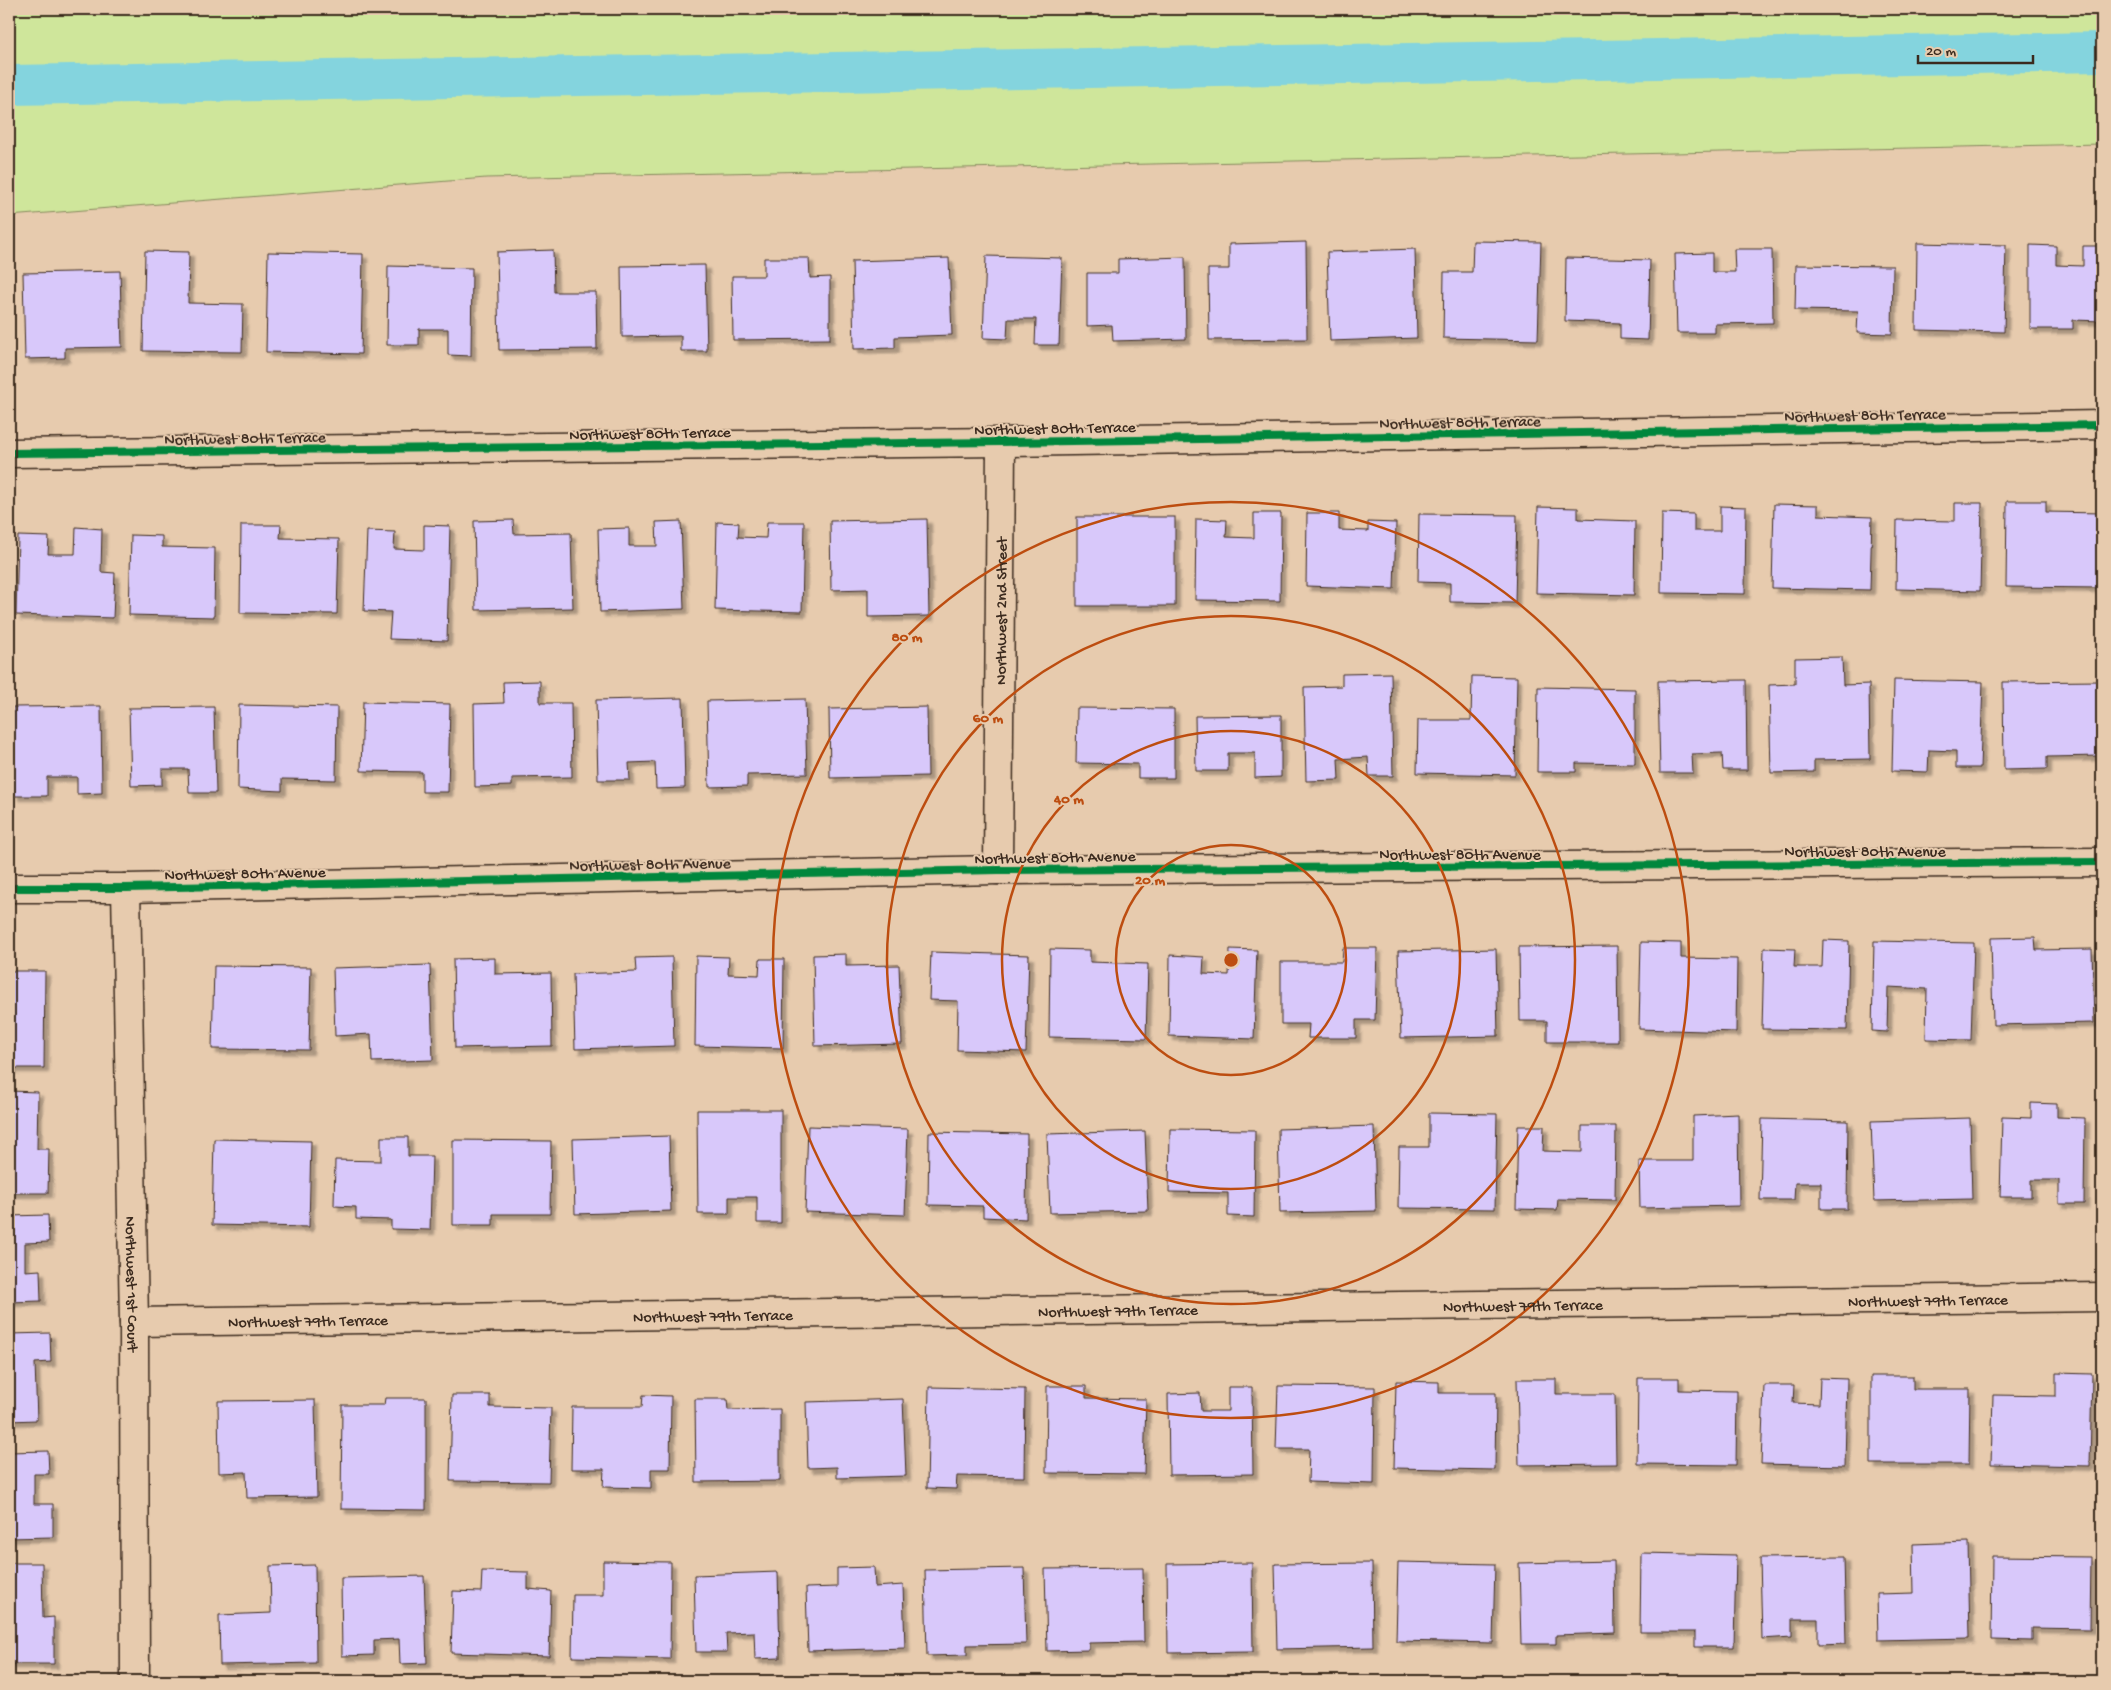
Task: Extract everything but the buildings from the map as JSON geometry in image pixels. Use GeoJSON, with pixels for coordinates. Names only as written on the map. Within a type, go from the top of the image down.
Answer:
{"type":"FeatureCollection","features":[{"type":"Feature","properties":{"kind":"street","name":"Northwest 80th Terrace"},"geometry":{"type":"LineString","coordinates":[[9,454],[1001,442],[2102,424]]}},
{"type":"Feature","properties":{"kind":"street","name":"Northwest 2nd Street"},"geometry":{"type":"LineString","coordinates":[[998,870],[1001,442]]}},
{"type":"Feature","properties":{"kind":"street","name":"Northwest 80th Avenue"},"geometry":{"type":"LineString","coordinates":[[9,888],[126,888],[998,870],[2102,862]]}},
{"type":"Feature","properties":{"kind":"street","name":"Northwest 1st Court"},"geometry":{"type":"LineString","coordinates":[[126,888],[134,1322],[135,1681]]}},
{"type":"Feature","properties":{"kind":"street","name":"Northwest 79th Terrace"},"geometry":{"type":"LineString","coordinates":[[134,1322],[2102,1297]]}},
{"type":"Feature","properties":{"kind":"green space"},"geometry":{"type":"Polygon","coordinates":[[[9,9],[2102,9],[2102,144],[486,178],[9,216],[9,9]]]}},
{"type":"Feature","properties":{"kind":"waterway"},"geometry":{"type":"LineString","coordinates":[[9,85],[2102,52]]}},
{"type":"Feature","properties":{"kind":"cycle path"},"geometry":{"type":"LineString","coordinates":[[9,453],[1001,442],[2102,425]]}},
{"type":"Feature","properties":{"kind":"cycle path"},"geometry":{"type":"LineString","coordinates":[[9,888],[126,888],[998,870],[2102,862]]}}]}
